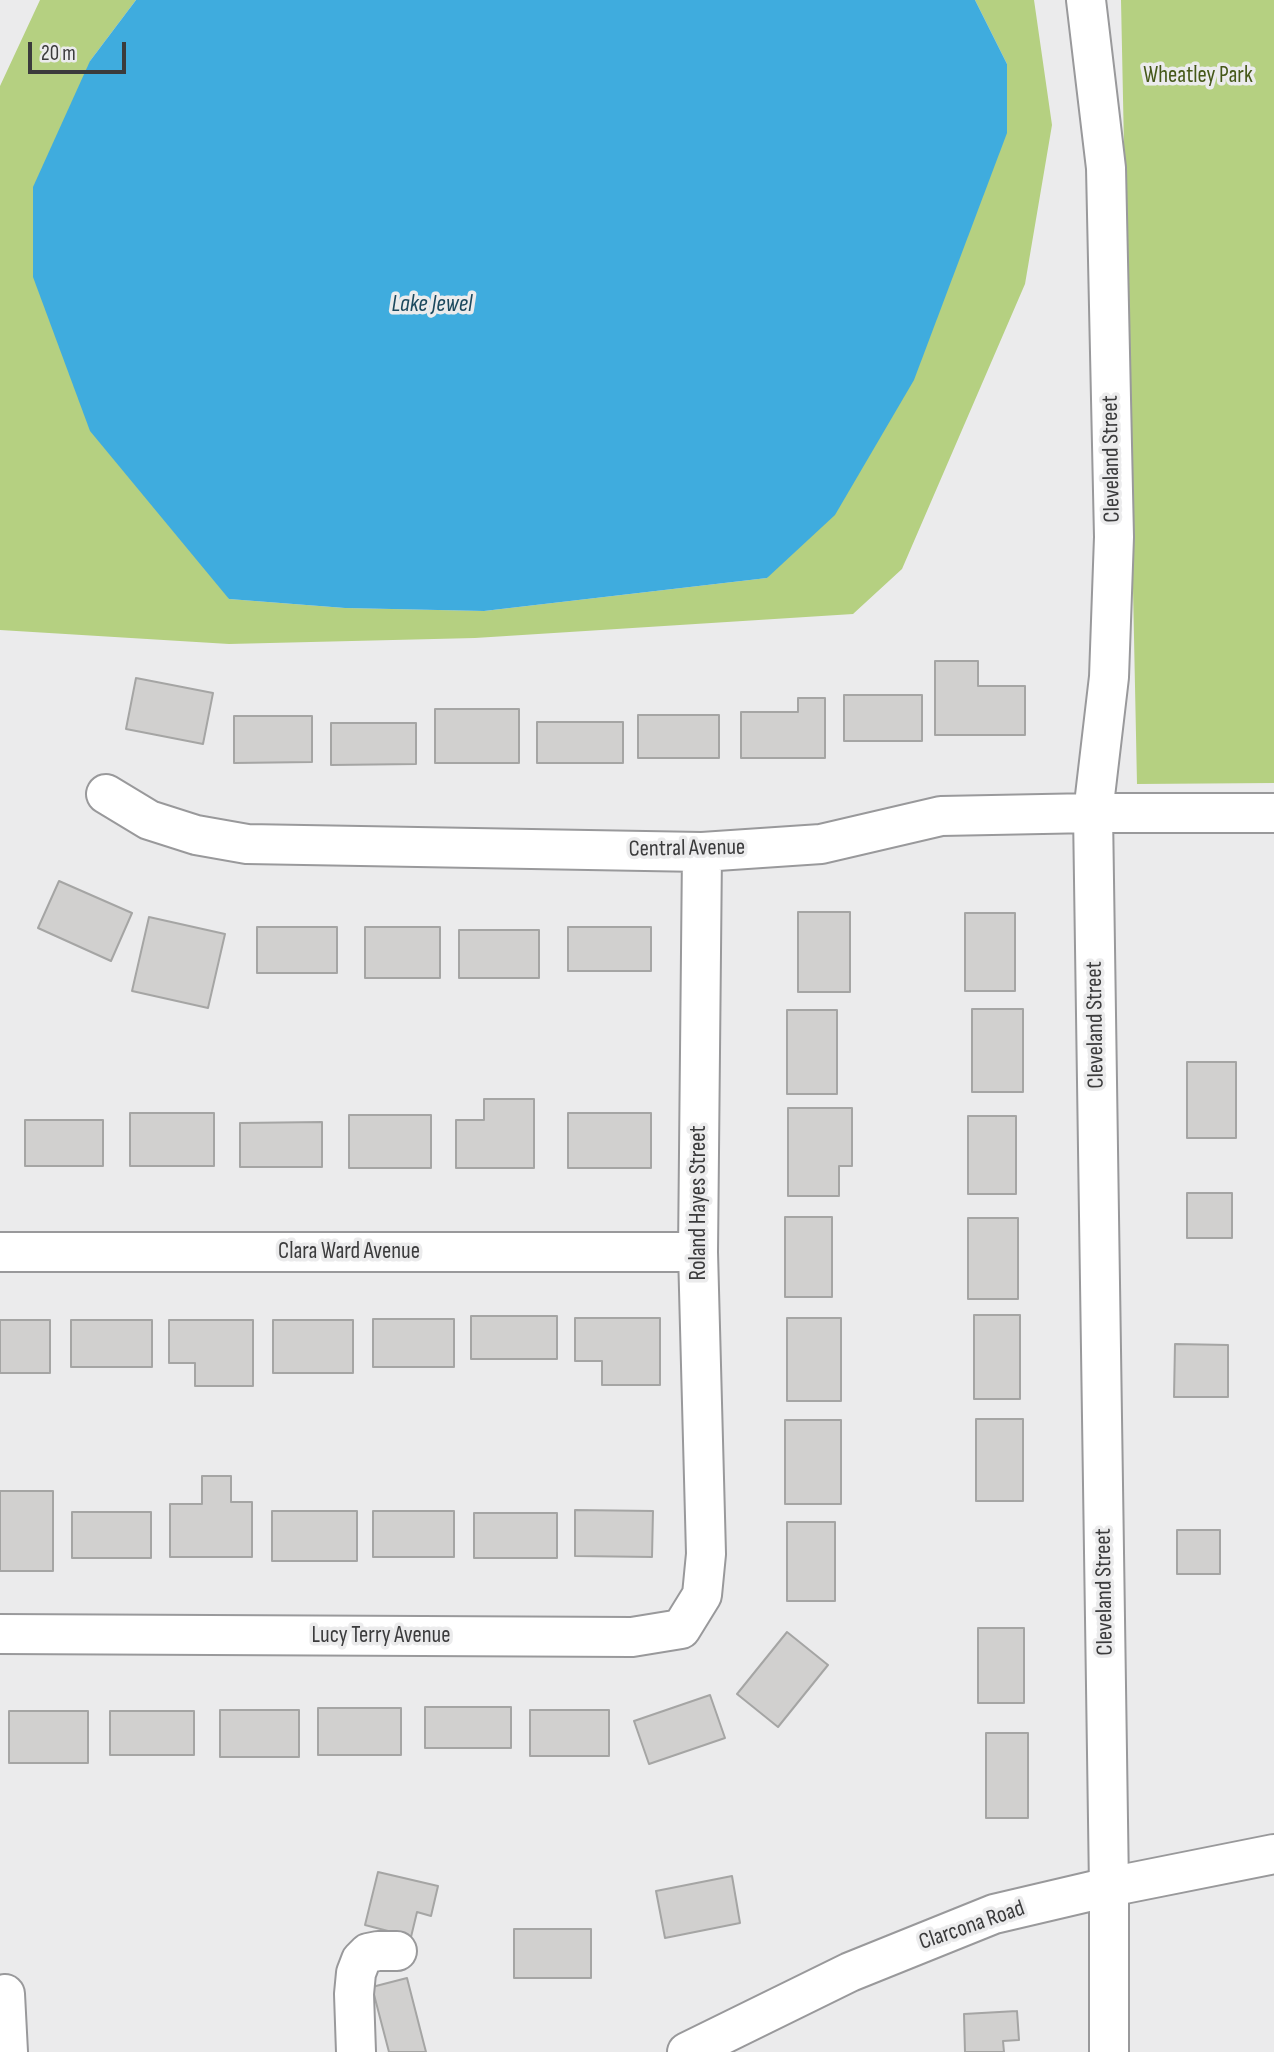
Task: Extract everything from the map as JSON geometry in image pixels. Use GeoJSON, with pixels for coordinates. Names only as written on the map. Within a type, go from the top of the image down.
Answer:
{"type":"FeatureCollection","features":[{"type":"Feature","properties":{"kind":"street","name":"Cleveland Street"},"geometry":{"type":"LineString","coordinates":[[1086,0],[1107,167],[1114,537],[1109,677],[1093,813],[1109,1887],[1109,2052]]}},
{"type":"Feature","properties":{"kind":"street","name":"Central Avenue"},"geometry":{"type":"LineString","coordinates":[[106,794],[149,820],[196,835],[247,844],[702,852],[821,844],[942,816],[1274,813]]}},
{"type":"Feature","properties":{"kind":"street","name":"Roland Hayes Street"},"geometry":{"type":"LineString","coordinates":[[702,852],[698,1252],[706,1554]]}},
{"type":"Feature","properties":{"kind":"street","name":"Clara Ward Avenue"},"geometry":{"type":"LineString","coordinates":[[0,1252],[698,1252]]}},
{"type":"Feature","properties":{"kind":"street","name":"Lucy Terry Avenue"},"geometry":{"type":"LineString","coordinates":[[0,1634],[632,1637],[681,1629],[702,1595],[706,1554]]}},
{"type":"Feature","properties":{"kind":"street","name":"Clarcona Road"},"geometry":{"type":"LineString","coordinates":[[687,2052],[850,1972],[994,1914],[1109,1887],[1274,1854]]}},
{"type":"Feature","properties":{"kind":"street"},"geometry":{"type":"LineString","coordinates":[[356,2052],[354,1994],[356,1973],[361,1960],[368,1953],[397,1951]]}},
{"type":"Feature","properties":{"kind":"street"},"geometry":{"type":"LineString","coordinates":[[5,1994],[8,2052]]}},
{"type":"Feature","properties":{"kind":"green space"},"geometry":{"type":"Polygon","coordinates":[[[40,0],[136,0],[90,61],[229,599],[345,608],[484,611],[767,578],[1007,64],[975,0],[1034,0],[1052,125],[1025,284],[902,569],[853,614],[475,638],[229,644],[0,630],[0,86],[40,0]]]}},
{"type":"Feature","properties":{"kind":"green space","name":"Wheatley Park"},"geometry":{"type":"Polygon","coordinates":[[[1121,0],[1274,0],[1274,783],[1137,784],[1121,0]]]}},
{"type":"Feature","properties":{"kind":"water","name":"Lake Jewel"},"geometry":{"type":"Polygon","coordinates":[[[136,0],[975,0],[1007,64],[1007,133],[914,380],[835,515],[767,578],[484,611],[345,608],[229,599],[90,431],[33,277],[33,187],[90,61],[136,0]]]}},
{"type":"Feature","properties":{"kind":"building"},"geometry":{"type":"Polygon","coordinates":[[[935,661],[978,661],[978,686],[1025,686],[1025,735],[935,735],[935,661]]]}},
{"type":"Feature","properties":{"kind":"building"},"geometry":{"type":"Polygon","coordinates":[[[136,678],[213,693],[203,744],[126,729],[136,678]]]}},
{"type":"Feature","properties":{"kind":"building"},"geometry":{"type":"Polygon","coordinates":[[[844,695],[922,695],[922,741],[844,741],[844,695]]]}},
{"type":"Feature","properties":{"kind":"building"},"geometry":{"type":"Polygon","coordinates":[[[798,698],[825,698],[825,758],[741,758],[741,712],[798,712],[798,698]]]}},
{"type":"Feature","properties":{"kind":"building"},"geometry":{"type":"Polygon","coordinates":[[[435,709],[519,709],[519,763],[435,763],[435,709]]]}},
{"type":"Feature","properties":{"kind":"building"},"geometry":{"type":"Polygon","coordinates":[[[638,715],[719,715],[719,758],[638,758],[638,715]]]}},
{"type":"Feature","properties":{"kind":"building"},"geometry":{"type":"Polygon","coordinates":[[[234,716],[312,716],[312,762],[234,763],[234,716]]]}},
{"type":"Feature","properties":{"kind":"building"},"geometry":{"type":"Polygon","coordinates":[[[537,722],[623,722],[623,763],[537,763],[537,722]]]}},
{"type":"Feature","properties":{"kind":"building"},"geometry":{"type":"Polygon","coordinates":[[[331,723],[416,723],[416,764],[331,765],[331,723]]]}},
{"type":"Feature","properties":{"kind":"building"},"geometry":{"type":"Polygon","coordinates":[[[59,881],[132,913],[111,961],[38,928],[59,881]]]}},
{"type":"Feature","properties":{"kind":"building"},"geometry":{"type":"Polygon","coordinates":[[[798,912],[850,912],[850,992],[798,992],[798,912]]]}},
{"type":"Feature","properties":{"kind":"building"},"geometry":{"type":"Polygon","coordinates":[[[965,913],[1015,913],[1015,991],[965,991],[965,913]]]}},
{"type":"Feature","properties":{"kind":"building"},"geometry":{"type":"Polygon","coordinates":[[[149,917],[225,934],[208,1008],[132,991],[149,917]]]}},
{"type":"Feature","properties":{"kind":"building"},"geometry":{"type":"Polygon","coordinates":[[[257,927],[337,927],[337,973],[257,973],[257,927]]]}},
{"type":"Feature","properties":{"kind":"building"},"geometry":{"type":"Polygon","coordinates":[[[365,927],[440,927],[440,978],[365,978],[365,927]]]}},
{"type":"Feature","properties":{"kind":"building"},"geometry":{"type":"Polygon","coordinates":[[[568,927],[651,927],[651,971],[568,971],[568,927]]]}},
{"type":"Feature","properties":{"kind":"building"},"geometry":{"type":"Polygon","coordinates":[[[459,930],[539,930],[539,978],[459,978],[459,930]]]}},
{"type":"Feature","properties":{"kind":"building"},"geometry":{"type":"Polygon","coordinates":[[[972,1009],[1023,1009],[1023,1092],[972,1092],[972,1009]]]}},
{"type":"Feature","properties":{"kind":"building"},"geometry":{"type":"Polygon","coordinates":[[[787,1010],[837,1010],[837,1094],[787,1094],[787,1010]]]}},
{"type":"Feature","properties":{"kind":"building"},"geometry":{"type":"Polygon","coordinates":[[[1187,1062],[1236,1062],[1236,1138],[1187,1138],[1187,1062]]]}},
{"type":"Feature","properties":{"kind":"building"},"geometry":{"type":"Polygon","coordinates":[[[484,1099],[534,1099],[534,1168],[456,1168],[456,1120],[484,1120],[484,1099]]]}},
{"type":"Feature","properties":{"kind":"building"},"geometry":{"type":"Polygon","coordinates":[[[788,1108],[852,1108],[852,1166],[839,1166],[839,1196],[788,1196],[788,1108]]]}},
{"type":"Feature","properties":{"kind":"building"},"geometry":{"type":"Polygon","coordinates":[[[130,1113],[214,1113],[214,1166],[130,1166],[130,1113]]]}},
{"type":"Feature","properties":{"kind":"building"},"geometry":{"type":"Polygon","coordinates":[[[568,1113],[651,1113],[651,1168],[568,1168],[568,1113]]]}},
{"type":"Feature","properties":{"kind":"building"},"geometry":{"type":"Polygon","coordinates":[[[349,1115],[431,1115],[431,1168],[349,1168],[349,1115]]]}},
{"type":"Feature","properties":{"kind":"building"},"geometry":{"type":"Polygon","coordinates":[[[968,1116],[1016,1116],[1016,1194],[968,1194],[968,1116]]]}},
{"type":"Feature","properties":{"kind":"building"},"geometry":{"type":"Polygon","coordinates":[[[25,1120],[103,1120],[103,1166],[25,1166],[25,1120]]]}},
{"type":"Feature","properties":{"kind":"building"},"geometry":{"type":"Polygon","coordinates":[[[322,1122],[322,1167],[240,1167],[240,1123],[322,1122]]]}},
{"type":"Feature","properties":{"kind":"building"},"geometry":{"type":"Polygon","coordinates":[[[1187,1193],[1232,1193],[1232,1238],[1187,1238],[1187,1193]]]}},
{"type":"Feature","properties":{"kind":"building"},"geometry":{"type":"Polygon","coordinates":[[[785,1217],[832,1217],[832,1297],[785,1297],[785,1217]]]}},
{"type":"Feature","properties":{"kind":"building"},"geometry":{"type":"Polygon","coordinates":[[[968,1218],[1018,1218],[1018,1299],[968,1299],[968,1218]]]}},
{"type":"Feature","properties":{"kind":"building"},"geometry":{"type":"Polygon","coordinates":[[[974,1315],[1020,1315],[1020,1399],[974,1399],[974,1315]]]}},
{"type":"Feature","properties":{"kind":"building"},"geometry":{"type":"Polygon","coordinates":[[[471,1316],[557,1316],[557,1359],[471,1359],[471,1316]]]}},
{"type":"Feature","properties":{"kind":"building"},"geometry":{"type":"Polygon","coordinates":[[[575,1318],[660,1318],[660,1385],[602,1385],[602,1361],[575,1361],[575,1318]]]}},
{"type":"Feature","properties":{"kind":"building"},"geometry":{"type":"Polygon","coordinates":[[[787,1318],[841,1318],[841,1401],[787,1401],[787,1318]]]}},
{"type":"Feature","properties":{"kind":"building"},"geometry":{"type":"Polygon","coordinates":[[[373,1319],[454,1319],[454,1367],[373,1367],[373,1319]]]}},
{"type":"Feature","properties":{"kind":"building"},"geometry":{"type":"Polygon","coordinates":[[[0,1320],[50,1320],[50,1373],[0,1373],[0,1320]]]}},
{"type":"Feature","properties":{"kind":"building"},"geometry":{"type":"Polygon","coordinates":[[[71,1320],[152,1320],[152,1367],[71,1367],[71,1320]]]}},
{"type":"Feature","properties":{"kind":"building"},"geometry":{"type":"Polygon","coordinates":[[[169,1320],[253,1320],[253,1386],[195,1386],[195,1363],[169,1363],[169,1320]]]}},
{"type":"Feature","properties":{"kind":"building"},"geometry":{"type":"Polygon","coordinates":[[[273,1320],[353,1320],[353,1373],[273,1373],[273,1320]]]}},
{"type":"Feature","properties":{"kind":"building"},"geometry":{"type":"Polygon","coordinates":[[[1175,1344],[1228,1345],[1228,1397],[1174,1397],[1175,1344]]]}},
{"type":"Feature","properties":{"kind":"building"},"geometry":{"type":"Polygon","coordinates":[[[976,1419],[1023,1419],[1023,1501],[976,1501],[976,1419]]]}},
{"type":"Feature","properties":{"kind":"building"},"geometry":{"type":"Polygon","coordinates":[[[785,1420],[841,1420],[841,1504],[785,1504],[785,1420]]]}},
{"type":"Feature","properties":{"kind":"building"},"geometry":{"type":"Polygon","coordinates":[[[202,1476],[231,1476],[231,1502],[252,1502],[252,1557],[170,1557],[170,1504],[202,1504],[202,1476]]]}},
{"type":"Feature","properties":{"kind":"building"},"geometry":{"type":"Polygon","coordinates":[[[0,1491],[53,1491],[53,1571],[0,1571],[0,1491]]]}},
{"type":"Feature","properties":{"kind":"building"},"geometry":{"type":"Polygon","coordinates":[[[575,1510],[653,1511],[652,1557],[575,1556],[575,1510]]]}},
{"type":"Feature","properties":{"kind":"building"},"geometry":{"type":"Polygon","coordinates":[[[272,1511],[357,1511],[357,1561],[272,1561],[272,1511]]]}},
{"type":"Feature","properties":{"kind":"building"},"geometry":{"type":"Polygon","coordinates":[[[373,1511],[454,1511],[454,1557],[373,1557],[373,1511]]]}},
{"type":"Feature","properties":{"kind":"building"},"geometry":{"type":"Polygon","coordinates":[[[72,1512],[151,1512],[151,1558],[72,1558],[72,1512]]]}},
{"type":"Feature","properties":{"kind":"building"},"geometry":{"type":"Polygon","coordinates":[[[474,1513],[557,1513],[557,1558],[474,1558],[474,1513]]]}},
{"type":"Feature","properties":{"kind":"building"},"geometry":{"type":"Polygon","coordinates":[[[787,1522],[835,1522],[835,1601],[787,1601],[787,1522]]]}},
{"type":"Feature","properties":{"kind":"building"},"geometry":{"type":"Polygon","coordinates":[[[1177,1530],[1220,1530],[1220,1574],[1177,1574],[1177,1530]]]}},
{"type":"Feature","properties":{"kind":"building"},"geometry":{"type":"Polygon","coordinates":[[[978,1628],[1024,1628],[1024,1703],[978,1703],[978,1628]]]}},
{"type":"Feature","properties":{"kind":"building"},"geometry":{"type":"Polygon","coordinates":[[[787,1632],[828,1665],[778,1727],[737,1694],[787,1632]]]}},
{"type":"Feature","properties":{"kind":"building"},"geometry":{"type":"Polygon","coordinates":[[[710,1695],[725,1738],[649,1764],[634,1721],[710,1695]]]}},
{"type":"Feature","properties":{"kind":"building"},"geometry":{"type":"Polygon","coordinates":[[[425,1707],[511,1707],[511,1748],[425,1748],[425,1707]]]}},
{"type":"Feature","properties":{"kind":"building"},"geometry":{"type":"Polygon","coordinates":[[[318,1708],[401,1708],[401,1755],[318,1755],[318,1708]]]}},
{"type":"Feature","properties":{"kind":"building"},"geometry":{"type":"Polygon","coordinates":[[[220,1710],[299,1710],[299,1757],[220,1757],[220,1710]]]}},
{"type":"Feature","properties":{"kind":"building"},"geometry":{"type":"Polygon","coordinates":[[[530,1710],[609,1710],[609,1756],[530,1756],[530,1710]]]}},
{"type":"Feature","properties":{"kind":"building"},"geometry":{"type":"Polygon","coordinates":[[[9,1711],[88,1711],[88,1763],[9,1763],[9,1711]]]}},
{"type":"Feature","properties":{"kind":"building"},"geometry":{"type":"Polygon","coordinates":[[[110,1711],[194,1711],[194,1755],[110,1755],[110,1711]]]}},
{"type":"Feature","properties":{"kind":"building"},"geometry":{"type":"Polygon","coordinates":[[[986,1733],[1028,1733],[1028,1818],[986,1818],[986,1733]]]}},
{"type":"Feature","properties":{"kind":"building"},"geometry":{"type":"Polygon","coordinates":[[[378,1872],[438,1886],[431,1916],[417,1912],[411,1937],[365,1925],[378,1872]]]}},
{"type":"Feature","properties":{"kind":"building"},"geometry":{"type":"Polygon","coordinates":[[[732,1876],[740,1923],[665,1938],[656,1891],[732,1876]]]}},
{"type":"Feature","properties":{"kind":"building"},"geometry":{"type":"Polygon","coordinates":[[[514,1929],[591,1929],[591,1978],[514,1978],[514,1929]]]}},
{"type":"Feature","properties":{"kind":"building"},"geometry":{"type":"Polygon","coordinates":[[[407,1978],[426,2052],[389,2052],[372,1987],[407,1978]]]}},
{"type":"Feature","properties":{"kind":"building"},"geometry":{"type":"Polygon","coordinates":[[[1017,2011],[1019,2040],[1003,2041],[1004,2052],[965,2052],[964,2014],[1017,2011]]]}}]}
